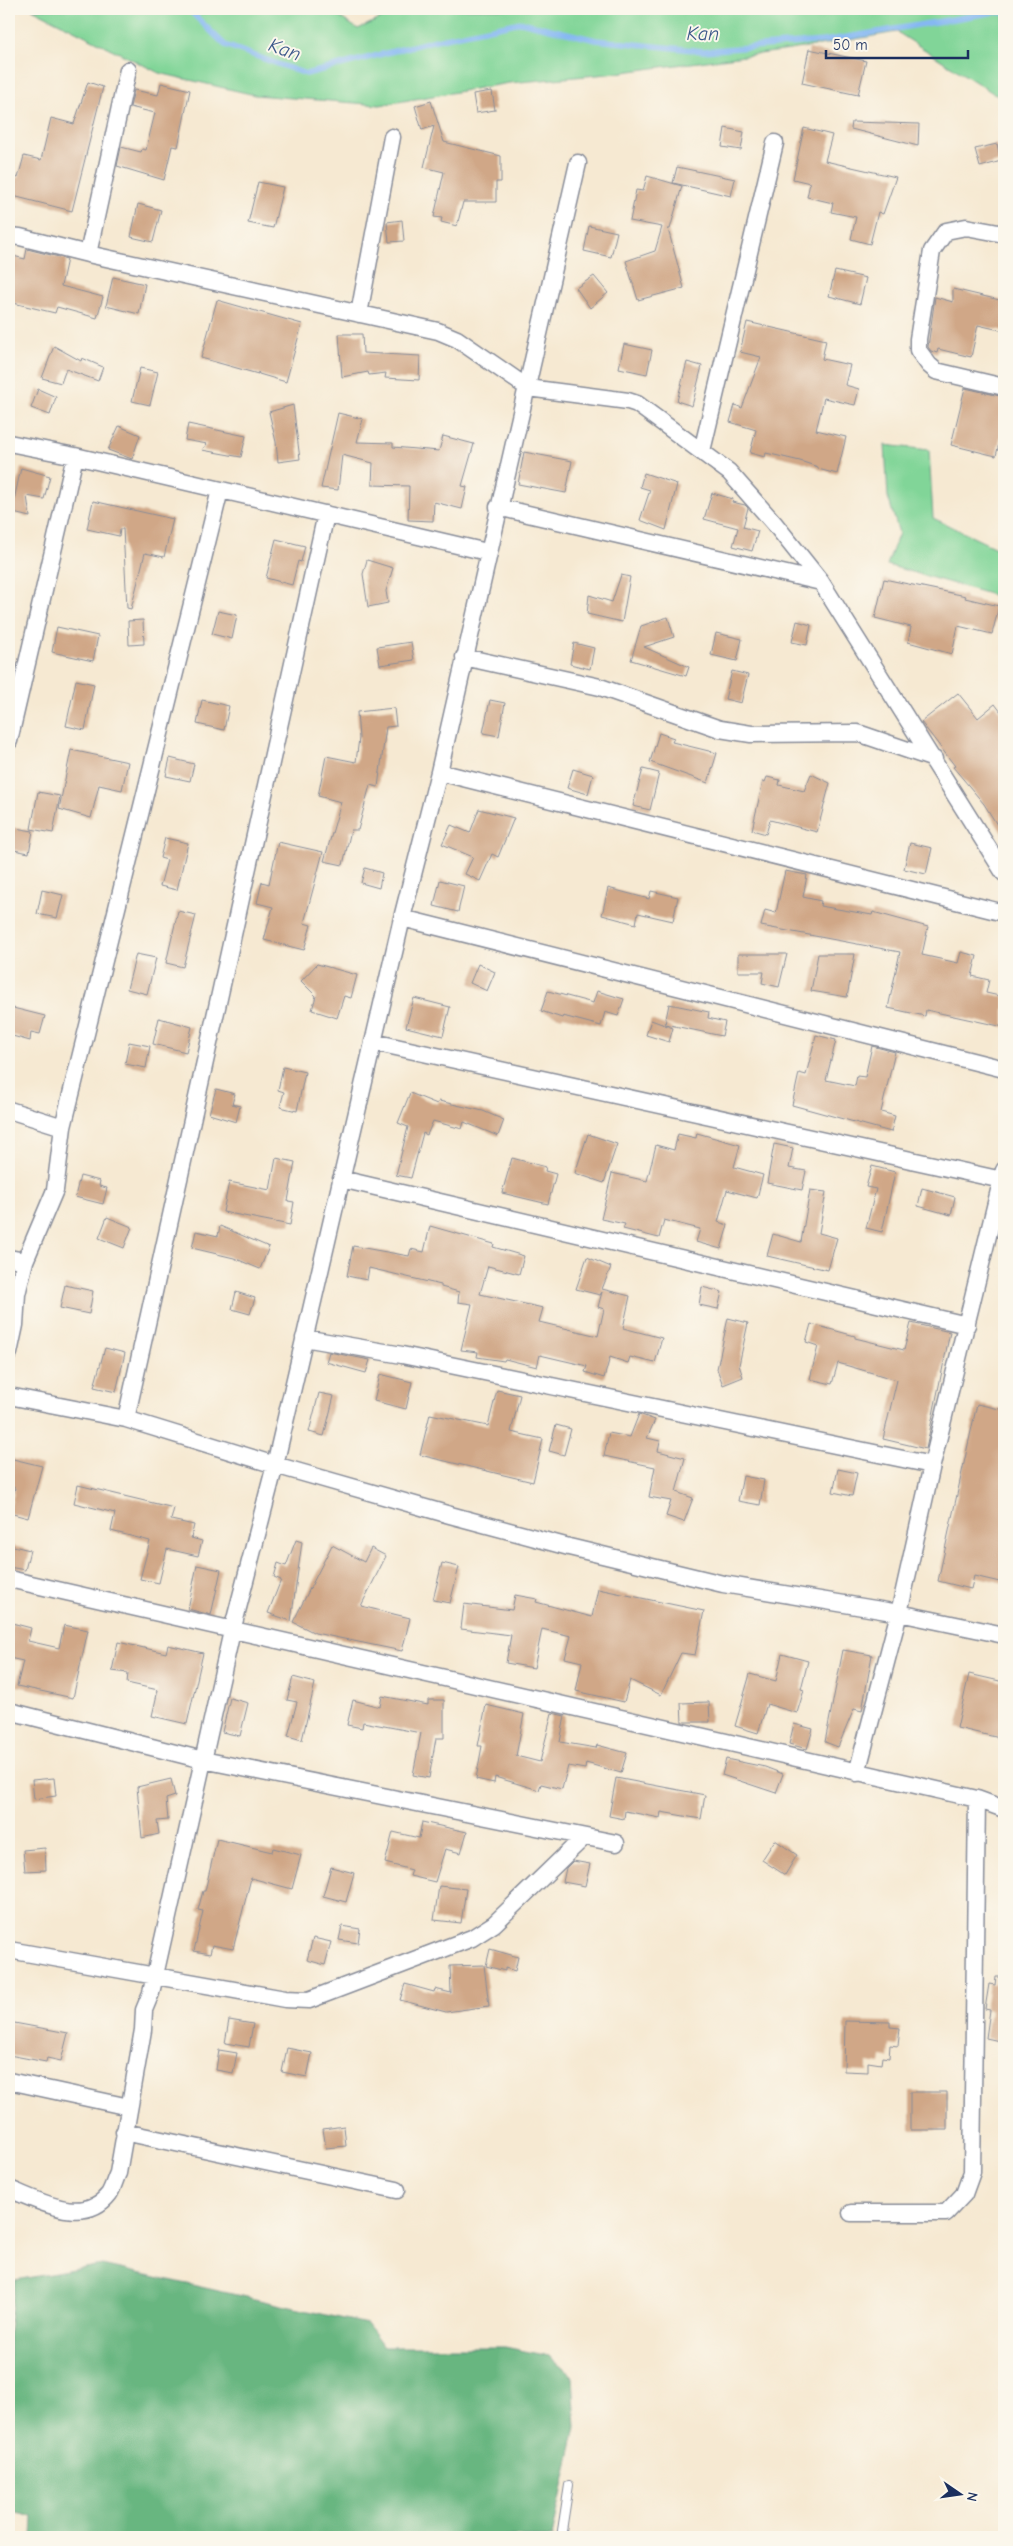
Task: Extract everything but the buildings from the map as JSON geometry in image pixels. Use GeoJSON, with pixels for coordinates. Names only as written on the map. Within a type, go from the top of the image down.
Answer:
{"type":"FeatureCollection","features":[{"type":"Feature","properties":{"kind":"street"},"geometry":{"type":"LineString","coordinates":[[88,254],[128,70]]}},
{"type":"Feature","properties":{"kind":"street"},"geometry":{"type":"LineString","coordinates":[[359,314],[392,136]]}},
{"type":"Feature","properties":{"kind":"street"},"geometry":{"type":"LineString","coordinates":[[702,451],[775,143]]}},
{"type":"Feature","properties":{"kind":"street"},"geometry":{"type":"LineString","coordinates":[[9,2189],[67,2210],[77,2211],[96,2206],[109,2194],[118,2173],[143,2030],[144,2010],[154,1976],[232,1631],[275,1465],[402,918],[439,772],[487,552],[528,388],[534,352],[578,162]]}},
{"type":"Feature","properties":{"kind":"street"},"geometry":{"type":"LineString","coordinates":[[1004,234],[966,227],[946,231],[932,251],[918,339],[921,356],[936,371],[1004,387]]}},
{"type":"Feature","properties":{"kind":"street"},"geometry":{"type":"LineString","coordinates":[[9,236],[448,335],[528,388],[628,401],[645,409],[729,472],[774,523],[821,582],[1004,873]]}},
{"type":"Feature","properties":{"kind":"street"},"geometry":{"type":"LineString","coordinates":[[9,443],[75,456],[487,552]]}},
{"type":"Feature","properties":{"kind":"street"},"geometry":{"type":"LineString","coordinates":[[9,741],[75,456]]}},
{"type":"Feature","properties":{"kind":"street"},"geometry":{"type":"LineString","coordinates":[[9,1353],[15,1325],[17,1294],[34,1235],[55,1190],[63,1127],[220,490]]}},
{"type":"Feature","properties":{"kind":"street"},"geometry":{"type":"LineString","coordinates":[[498,507],[821,582]]}},
{"type":"Feature","properties":{"kind":"street"},"geometry":{"type":"LineString","coordinates":[[126,1419],[326,514]]}},
{"type":"Feature","properties":{"kind":"street"},"geometry":{"type":"LineString","coordinates":[[464,657],[600,686],[720,730],[751,734],[858,733],[934,759]]}},
{"type":"Feature","properties":{"kind":"street"},"geometry":{"type":"LineString","coordinates":[[439,772],[1004,913]]}},
{"type":"Feature","properties":{"kind":"street"},"geometry":{"type":"LineString","coordinates":[[402,918],[1004,1069]]}},
{"type":"Feature","properties":{"kind":"street"},"geometry":{"type":"LineString","coordinates":[[373,1042],[1003,1175],[932,1465],[899,1613],[857,1773]]}},
{"type":"Feature","properties":{"kind":"street"},"geometry":{"type":"LineString","coordinates":[[9,1110],[63,1127]]}},
{"type":"Feature","properties":{"kind":"street"},"geometry":{"type":"LineString","coordinates":[[341,1179],[967,1325]]}},
{"type":"Feature","properties":{"kind":"street"},"geometry":{"type":"LineString","coordinates":[[9,1258],[25,1262]]}},
{"type":"Feature","properties":{"kind":"street"},"geometry":{"type":"LineString","coordinates":[[304,1338],[402,1355],[932,1465]]}},
{"type":"Feature","properties":{"kind":"street"},"geometry":{"type":"LineString","coordinates":[[9,1396],[126,1419],[275,1465],[560,1545],[723,1584],[899,1613],[1004,1635]]}},
{"type":"Feature","properties":{"kind":"street"},"geometry":{"type":"LineString","coordinates":[[9,1579],[977,1799],[1004,1810]]}},
{"type":"Feature","properties":{"kind":"street"},"geometry":{"type":"LineString","coordinates":[[9,1711],[203,1760],[616,1843]]}},
{"type":"Feature","properties":{"kind":"street"},"geometry":{"type":"LineString","coordinates":[[852,2213],[946,2213],[964,2194],[972,2172],[977,1799]]}},
{"type":"Feature","properties":{"kind":"street"},"geometry":{"type":"LineString","coordinates":[[9,1950],[286,1998],[310,2000],[472,1938],[494,1924],[584,1837]]}},
{"type":"Feature","properties":{"kind":"street"},"geometry":{"type":"LineString","coordinates":[[9,2081],[129,2107]]}},
{"type":"Feature","properties":{"kind":"street"},"geometry":{"type":"LineString","coordinates":[[124,2132],[397,2190]]}},
{"type":"Feature","properties":{"kind":"lane"},"geometry":{"type":"LineString","coordinates":[[561,2537],[569,2485]]}},
{"type":"Feature","properties":{"kind":"green space"},"geometry":{"type":"Polygon","coordinates":[[[32,9],[327,9],[358,29],[402,9],[1004,9],[1004,100],[897,32],[790,50],[608,74],[509,83],[380,105],[255,95],[159,73],[32,9]]]}},
{"type":"Feature","properties":{"kind":"green space"},"geometry":{"type":"Polygon","coordinates":[[[885,445],[929,450],[933,518],[998,549],[1004,555],[1004,598],[887,565],[899,533],[888,497],[885,445]]]}},
{"type":"Feature","properties":{"kind":"green space"},"geometry":{"type":"Polygon","coordinates":[[[102,2265],[367,2324],[384,2347],[505,2347],[549,2356],[573,2377],[576,2427],[552,2537],[32,2537],[33,2517],[9,2511],[9,2329],[15,2280],[102,2265]]]}},
{"type":"Feature","properties":{"kind":"waterway","name":"Kan"},"geometry":{"type":"LineString","coordinates":[[188,9],[225,45],[306,74],[436,40],[521,22],[596,40],[703,51],[824,41],[995,12],[1004,13]]}}]}
